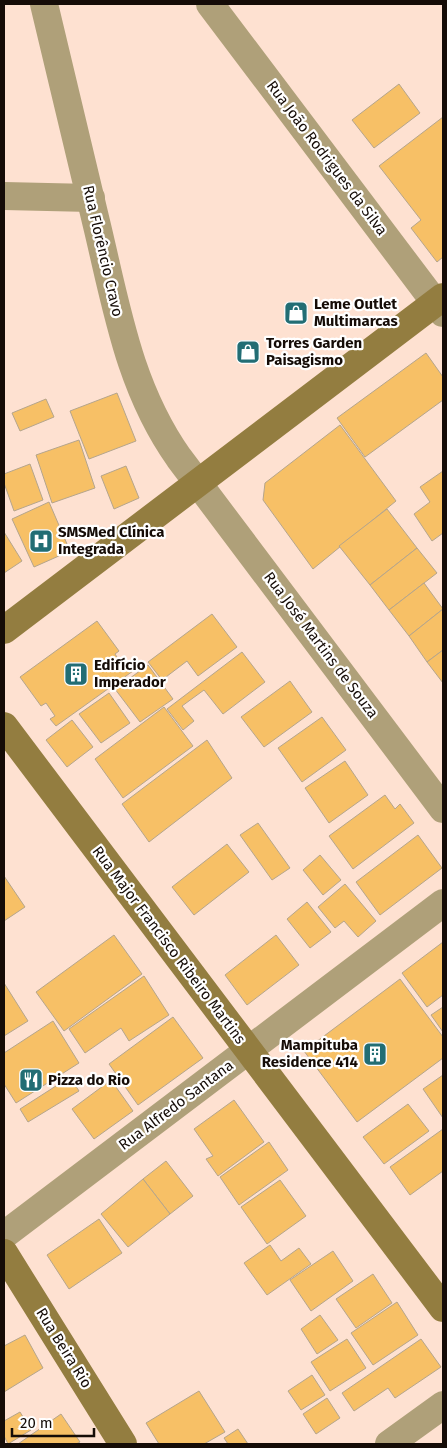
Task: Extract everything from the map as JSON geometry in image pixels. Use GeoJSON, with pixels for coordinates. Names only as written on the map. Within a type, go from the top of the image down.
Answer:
{"type":"FeatureCollection","features":[{"type":"Feature","properties":{"kind":"main road"},"geometry":{"type":"LineString","coordinates":[[4,630],[198,482],[441,304]]}},
{"type":"Feature","properties":{"kind":"main road","name":"Rua Major Francisco Ribeiro Martins"},"geometry":{"type":"LineString","coordinates":[[4,726],[443,1308]]}},
{"type":"Feature","properties":{"kind":"main road","name":"Rua Beira Rio"},"geometry":{"type":"LineString","coordinates":[[4,1253],[124,1444]]}},
{"type":"Feature","properties":{"kind":"street","name":"Rua Florêncio Cravo"},"geometry":{"type":"LineString","coordinates":[[44,4],[121,326],[142,392],[166,439],[198,482]]}},
{"type":"Feature","properties":{"kind":"street","name":"Rua João Rodrigues da Silva"},"geometry":{"type":"LineString","coordinates":[[210,4],[441,304]]}},
{"type":"Feature","properties":{"kind":"street"},"geometry":{"type":"LineString","coordinates":[[4,196],[91,198]]}},
{"type":"Feature","properties":{"kind":"street","name":"Rua José Martins de Souza"},"geometry":{"type":"LineString","coordinates":[[198,482],[443,809]]}},
{"type":"Feature","properties":{"kind":"street","name":"Rua Alfredo Santana"},"geometry":{"type":"LineString","coordinates":[[4,1235],[443,903]]}},
{"type":"Feature","properties":{"kind":"street"},"geometry":{"type":"LineString","coordinates":[[389,1444],[443,1405]]}},
{"type":"Feature","properties":{"kind":"building"},"geometry":{"type":"Polygon","coordinates":[[[399,84],[420,113],[374,148],[352,120],[399,84]]]}},
{"type":"Feature","properties":{"kind":"building"},"geometry":{"type":"Polygon","coordinates":[[[443,117],[443,257],[437,262],[411,228],[421,220],[379,166],[443,117]]]}},
{"type":"Feature","properties":{"kind":"building"},"geometry":{"type":"Polygon","coordinates":[[[426,353],[443,377],[443,400],[365,457],[337,418],[426,353]]]}},
{"type":"Feature","properties":{"kind":"building"},"geometry":{"type":"Polygon","coordinates":[[[117,393],[136,441],[89,459],[70,411],[117,393]]]}},
{"type":"Feature","properties":{"kind":"building"},"geometry":{"type":"Polygon","coordinates":[[[46,399],[54,417],[20,431],[12,413],[46,399]]]}},
{"type":"Feature","properties":{"kind":"building"},"geometry":{"type":"Polygon","coordinates":[[[340,425],[396,501],[313,569],[263,500],[265,483],[340,425]]]}},
{"type":"Feature","properties":{"kind":"building"},"geometry":{"type":"Polygon","coordinates":[[[79,440],[95,488],[52,503],[36,455],[79,440]]]}},
{"type":"Feature","properties":{"kind":"building"},"geometry":{"type":"Polygon","coordinates":[[[30,464],[43,500],[14,511],[4,483],[4,474],[30,464]]]}},
{"type":"Feature","properties":{"kind":"building"},"geometry":{"type":"Polygon","coordinates":[[[126,466],[139,498],[114,509],[101,476],[126,466]]]}},
{"type":"Feature","properties":{"kind":"building"},"geometry":{"type":"Polygon","coordinates":[[[443,471],[443,533],[432,541],[414,514],[430,502],[420,487],[443,471]]]}},
{"type":"Feature","properties":{"kind":"building"},"geometry":{"type":"Polygon","coordinates":[[[49,502],[70,551],[34,567],[12,519],[49,502]]]}},
{"type":"Feature","properties":{"kind":"building"},"geometry":{"type":"Polygon","coordinates":[[[387,509],[417,548],[370,585],[339,546],[387,509]]]}},
{"type":"Feature","properties":{"kind":"building"},"geometry":{"type":"Polygon","coordinates":[[[4,532],[22,561],[4,573],[4,532]]]}},
{"type":"Feature","properties":{"kind":"building"},"geometry":{"type":"Polygon","coordinates":[[[417,548],[437,573],[389,610],[370,585],[417,548]]]}},
{"type":"Feature","properties":{"kind":"building"},"geometry":{"type":"Polygon","coordinates":[[[424,583],[443,609],[409,636],[389,610],[424,583]]]}},
{"type":"Feature","properties":{"kind":"building"},"geometry":{"type":"Polygon","coordinates":[[[443,609],[443,650],[427,662],[409,636],[443,609]]]}},
{"type":"Feature","properties":{"kind":"building"},"geometry":{"type":"Polygon","coordinates":[[[212,614],[237,647],[198,676],[187,661],[162,680],[148,662],[212,614]]]}},
{"type":"Feature","properties":{"kind":"building","name":"Edifício Imperador"},"geometry":{"type":"Polygon","coordinates":[[[97,621],[119,651],[115,654],[122,665],[127,662],[133,671],[56,726],[50,719],[55,716],[46,703],[41,706],[20,677],[97,621]]]}},
{"type":"Feature","properties":{"kind":"building"},"geometry":{"type":"Polygon","coordinates":[[[443,650],[443,683],[427,662],[443,650]]]}},
{"type":"Feature","properties":{"kind":"building"},"geometry":{"type":"Polygon","coordinates":[[[242,652],[265,682],[223,714],[204,690],[182,706],[194,721],[183,730],[167,709],[242,652]]]}},
{"type":"Feature","properties":{"kind":"building"},"geometry":{"type":"Polygon","coordinates":[[[148,665],[173,699],[140,722],[115,689],[148,665]]]}},
{"type":"Feature","properties":{"kind":"building"},"geometry":{"type":"Polygon","coordinates":[[[290,681],[312,712],[264,747],[241,717],[290,681]]]}},
{"type":"Feature","properties":{"kind":"building"},"geometry":{"type":"Polygon","coordinates":[[[109,693],[130,723],[101,743],[79,714],[109,693]]]}},
{"type":"Feature","properties":{"kind":"building"},"geometry":{"type":"Polygon","coordinates":[[[164,707],[193,746],[123,798],[95,759],[164,707]]]}},
{"type":"Feature","properties":{"kind":"building"},"geometry":{"type":"Polygon","coordinates":[[[322,717],[346,750],[302,782],[278,748],[322,717]]]}},
{"type":"Feature","properties":{"kind":"building"},"geometry":{"type":"Polygon","coordinates":[[[72,720],[93,747],[67,767],[46,740],[72,720]]]}},
{"type":"Feature","properties":{"kind":"building"},"geometry":{"type":"Polygon","coordinates":[[[207,740],[232,778],[149,842],[122,804],[207,740]]]}},
{"type":"Feature","properties":{"kind":"building"},"geometry":{"type":"Polygon","coordinates":[[[345,761],[368,795],[329,823],[305,788],[345,761]]]}},
{"type":"Feature","properties":{"kind":"building"},"geometry":{"type":"Polygon","coordinates":[[[385,795],[395,809],[400,804],[414,823],[353,869],[329,836],[385,795]]]}},
{"type":"Feature","properties":{"kind":"building"},"geometry":{"type":"Polygon","coordinates":[[[258,823],[290,868],[272,880],[240,835],[258,823]]]}},
{"type":"Feature","properties":{"kind":"building"},"geometry":{"type":"Polygon","coordinates":[[[418,835],[442,868],[380,915],[356,882],[418,835]]]}},
{"type":"Feature","properties":{"kind":"building"},"geometry":{"type":"Polygon","coordinates":[[[227,844],[249,872],[194,915],[172,887],[227,844]]]}},
{"type":"Feature","properties":{"kind":"building"},"geometry":{"type":"Polygon","coordinates":[[[320,855],[341,880],[323,895],[303,870],[320,855]]]}},
{"type":"Feature","properties":{"kind":"building"},"geometry":{"type":"Polygon","coordinates":[[[4,876],[25,907],[4,921],[4,876]]]}},
{"type":"Feature","properties":{"kind":"building"},"geometry":{"type":"Polygon","coordinates":[[[345,884],[376,921],[358,937],[344,921],[335,928],[318,907],[345,884]]]}},
{"type":"Feature","properties":{"kind":"building"},"geometry":{"type":"Polygon","coordinates":[[[307,902],[331,932],[310,948],[287,919],[307,902]]]}},
{"type":"Feature","properties":{"kind":"building"},"geometry":{"type":"Polygon","coordinates":[[[114,935],[142,974],[64,1031],[36,992],[114,935]]]}},
{"type":"Feature","properties":{"kind":"building"},"geometry":{"type":"Polygon","coordinates":[[[276,935],[299,965],[247,1005],[225,975],[276,935]]]}},
{"type":"Feature","properties":{"kind":"building"},"geometry":{"type":"Polygon","coordinates":[[[443,942],[443,995],[427,1007],[402,973],[443,942]]]}},
{"type":"Feature","properties":{"kind":"building"},"geometry":{"type":"Polygon","coordinates":[[[144,976],[169,1015],[129,1041],[121,1028],[85,1053],[69,1029],[144,976]]]}},
{"type":"Feature","properties":{"kind":"building","name":"Mampituba Residence 414"},"geometry":{"type":"Polygon","coordinates":[[[400,979],[443,1037],[443,1058],[357,1122],[304,1051],[400,979]]]}},
{"type":"Feature","properties":{"kind":"building"},"geometry":{"type":"Polygon","coordinates":[[[4,983],[28,1021],[4,1036],[4,983]]]}},
{"type":"Feature","properties":{"kind":"building"},"geometry":{"type":"Polygon","coordinates":[[[443,1007],[443,1032],[431,1015],[443,1007]]]}},
{"type":"Feature","properties":{"kind":"building"},"geometry":{"type":"Polygon","coordinates":[[[173,1017],[203,1058],[138,1105],[109,1064],[173,1017]]]}},
{"type":"Feature","properties":{"kind":"building"},"geometry":{"type":"Polygon","coordinates":[[[53,1021],[79,1063],[16,1103],[4,1084],[4,1053],[53,1021]]]}},
{"type":"Feature","properties":{"kind":"building"},"geometry":{"type":"Polygon","coordinates":[[[443,1075],[443,1118],[423,1089],[443,1075]]]}},
{"type":"Feature","properties":{"kind":"building"},"geometry":{"type":"Polygon","coordinates":[[[70,1077],[79,1091],[28,1122],[20,1109],[70,1077]]]}},
{"type":"Feature","properties":{"kind":"building"},"geometry":{"type":"Polygon","coordinates":[[[111,1080],[133,1111],[94,1139],[72,1109],[111,1080]]]}},
{"type":"Feature","properties":{"kind":"building"},"geometry":{"type":"Polygon","coordinates":[[[234,1100],[264,1142],[218,1176],[206,1159],[213,1156],[194,1129],[234,1100]]]}},
{"type":"Feature","properties":{"kind":"building"},"geometry":{"type":"Polygon","coordinates":[[[408,1104],[429,1131],[384,1164],[363,1137],[408,1104]]]}},
{"type":"Feature","properties":{"kind":"building"},"geometry":{"type":"Polygon","coordinates":[[[443,1129],[443,1171],[410,1195],[390,1167],[443,1129]]]}},
{"type":"Feature","properties":{"kind":"building"},"geometry":{"type":"Polygon","coordinates":[[[269,1142],[288,1170],[239,1205],[220,1177],[269,1142]]]}},
{"type":"Feature","properties":{"kind":"building"},"geometry":{"type":"Polygon","coordinates":[[[166,1161],[193,1196],[170,1214],[143,1179],[166,1161]]]}},
{"type":"Feature","properties":{"kind":"building"},"geometry":{"type":"Polygon","coordinates":[[[143,1179],[170,1214],[128,1247],[101,1214],[143,1179]]]}},
{"type":"Feature","properties":{"kind":"building"},"geometry":{"type":"Polygon","coordinates":[[[280,1180],[306,1216],[267,1244],[241,1207],[280,1180]]]}},
{"type":"Feature","properties":{"kind":"building"},"geometry":{"type":"Polygon","coordinates":[[[99,1219],[122,1253],[69,1289],[47,1255],[99,1219]]]}},
{"type":"Feature","properties":{"kind":"building"},"geometry":{"type":"Polygon","coordinates":[[[270,1245],[281,1261],[299,1248],[311,1264],[267,1295],[244,1263],[270,1245]]]}},
{"type":"Feature","properties":{"kind":"building"},"geometry":{"type":"Polygon","coordinates":[[[333,1251],[353,1281],[311,1311],[290,1280],[333,1251]]]}},
{"type":"Feature","properties":{"kind":"building"},"geometry":{"type":"Polygon","coordinates":[[[373,1274],[392,1303],[356,1328],[336,1299],[373,1274]]]}},
{"type":"Feature","properties":{"kind":"building"},"geometry":{"type":"Polygon","coordinates":[[[397,1302],[418,1335],[373,1365],[351,1333],[397,1302]]]}},
{"type":"Feature","properties":{"kind":"building"},"geometry":{"type":"Polygon","coordinates":[[[320,1315],[338,1340],[317,1354],[301,1329],[320,1315]]]}},
{"type":"Feature","properties":{"kind":"building"},"geometry":{"type":"Polygon","coordinates":[[[25,1335],[43,1368],[4,1392],[4,1346],[25,1335]]]}},
{"type":"Feature","properties":{"kind":"building"},"geometry":{"type":"Polygon","coordinates":[[[347,1339],[366,1368],[330,1391],[311,1362],[347,1339]]]}},
{"type":"Feature","properties":{"kind":"building"},"geometry":{"type":"Polygon","coordinates":[[[421,1339],[441,1367],[395,1398],[388,1388],[354,1411],[342,1393],[421,1339]]]}},
{"type":"Feature","properties":{"kind":"building"},"geometry":{"type":"Polygon","coordinates":[[[312,1375],[325,1395],[301,1410],[288,1391],[312,1375]]]}},
{"type":"Feature","properties":{"kind":"building"},"geometry":{"type":"Polygon","coordinates":[[[199,1391],[225,1432],[204,1444],[159,1444],[146,1423],[199,1391]]]}},
{"type":"Feature","properties":{"kind":"building"},"geometry":{"type":"Polygon","coordinates":[[[327,1398],[340,1418],[316,1434],[303,1414],[327,1398]]]}},
{"type":"Feature","properties":{"kind":"building"},"geometry":{"type":"Polygon","coordinates":[[[20,1412],[31,1430],[8,1444],[4,1436],[4,1421],[20,1412]]]}},
{"type":"Feature","properties":{"kind":"building"},"geometry":{"type":"Polygon","coordinates":[[[61,1414],[80,1442],[76,1444],[18,1444],[61,1414]]]}},
{"type":"Feature","properties":{"kind":"building"},"geometry":{"type":"Polygon","coordinates":[[[238,1429],[248,1444],[228,1444],[224,1438],[238,1429]]]}},
{"type":"Feature","properties":{"kind":"place","name":"Leme Outlet Multimarcas"},"geometry":{"type":"Point","coordinates":[296,313]}},
{"type":"Feature","properties":{"kind":"place","name":"Torres Garden Paisagismo"},"geometry":{"type":"Point","coordinates":[248,352]}},
{"type":"Feature","properties":{"kind":"place","name":"SMSMed Clínica Integrada"},"geometry":{"type":"Point","coordinates":[41,541]}},
{"type":"Feature","properties":{"kind":"place","name":"Edifício Imperador"},"geometry":{"type":"Point","coordinates":[76,674]}},
{"type":"Feature","properties":{"kind":"place","name":"Mampituba Residence 414"},"geometry":{"type":"Point","coordinates":[375,1054]}},
{"type":"Feature","properties":{"kind":"place","name":"Pizza do Rio"},"geometry":{"type":"Point","coordinates":[31,1080]}}]}
